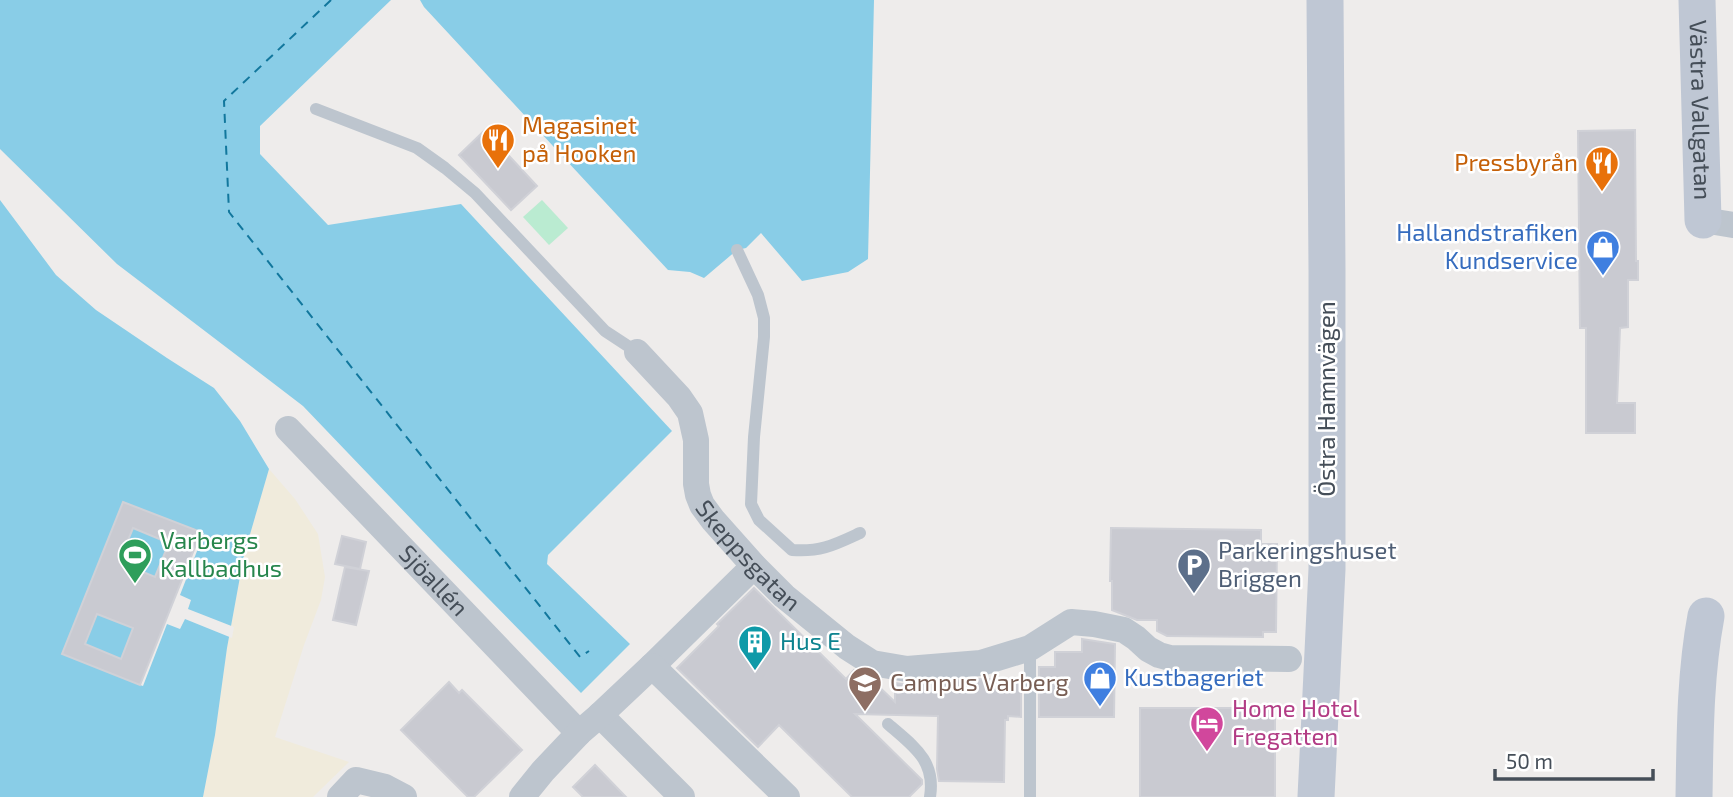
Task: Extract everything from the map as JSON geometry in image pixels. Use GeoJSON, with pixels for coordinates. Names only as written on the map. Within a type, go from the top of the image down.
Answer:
{"type":"FeatureCollection","features":[{"type":"Feature","properties":{"kind":"street","name":"Östra Hamnvägen"},"geometry":{"type":"LineString","coordinates":[[1316,797],[1304,659],[1327,569],[1325,0]]}},
{"type":"Feature","properties":{"kind":"street","name":"Västra Vallgatan"},"geometry":{"type":"LineString","coordinates":[[1697,0],[1718,223]]}},
{"type":"Feature","properties":{"kind":"street","name":"Skeppsgatan"},"geometry":{"type":"LineString","coordinates":[[637,352],[680,397],[690,413],[696,440],[698,495],[713,520],[754,566],[794,604],[872,663],[908,669],[981,663],[1030,648],[1071,622],[1124,630],[1148,649],[1170,658],[1304,659]]}},
{"type":"Feature","properties":{"kind":"street","name":"Sjöallén"},"geometry":{"type":"LineString","coordinates":[[288,429],[579,733]]}},
{"type":"Feature","properties":{"kind":"street"},"geometry":{"type":"LineString","coordinates":[[522,797],[579,733],[754,566]]}},
{"type":"Feature","properties":{"kind":"street"},"geometry":{"type":"LineString","coordinates":[[1694,797],[1700,646],[1706,616]]}},
{"type":"Feature","properties":{"kind":"street"},"geometry":{"type":"LineString","coordinates":[[652,666],[787,797]]}},
{"type":"Feature","properties":{"kind":"street"},"geometry":{"type":"LineString","coordinates":[[600,715],[682,797]]}},
{"type":"Feature","properties":{"kind":"street"},"geometry":{"type":"LineString","coordinates":[[340,797],[356,780],[388,794]]}},
{"type":"Feature","properties":{"kind":"lane"},"geometry":{"type":"LineString","coordinates":[[316,108],[417,148],[445,167],[475,193],[605,331],[637,352]]}},
{"type":"Feature","properties":{"kind":"lane"},"geometry":{"type":"LineString","coordinates":[[737,250],[758,295],[764,318],[751,504],[759,520],[792,550],[811,551],[834,545],[860,533]]}},
{"type":"Feature","properties":{"kind":"lane"},"geometry":{"type":"LineString","coordinates":[[1030,648],[1030,797]]}},
{"type":"Feature","properties":{"kind":"lane"},"geometry":{"type":"LineString","coordinates":[[888,724],[924,757],[932,784],[930,797]]}},
{"type":"Feature","properties":{"kind":"green space"},"geometry":{"type":"Polygon","coordinates":[[[542,200],[568,228],[549,245],[523,217],[542,200]]]}},
{"type":"Feature","properties":{"kind":"sand"},"geometry":{"type":"Polygon","coordinates":[[[269,469],[295,499],[318,534],[325,577],[321,600],[275,737],[349,762],[313,797],[203,797],[244,555],[269,469]]]}},
{"type":"Feature","properties":{"kind":"water"},"geometry":{"type":"Polygon","coordinates":[[[0,0],[391,0],[260,126],[260,154],[328,225],[461,204],[672,431],[548,555],[547,564],[630,644],[581,693],[303,406],[117,264],[0,149],[0,0]]]}},
{"type":"Feature","properties":{"kind":"water"},"geometry":{"type":"Polygon","coordinates":[[[420,0],[874,0],[868,259],[848,272],[802,281],[761,233],[746,248],[737,250],[704,278],[690,272],[668,270],[420,0]]]}},
{"type":"Feature","properties":{"kind":"water"},"geometry":{"type":"Polygon","coordinates":[[[0,200],[56,275],[96,310],[214,388],[240,421],[269,469],[244,555],[203,797],[0,797],[0,200]]]}},
{"type":"Feature","properties":{"kind":"pier"},"geometry":{"type":"Polygon","coordinates":[[[201,532],[204,533],[180,595],[191,600],[188,609],[234,627],[232,638],[185,619],[180,629],[167,624],[143,686],[140,685],[201,532]]]}},
{"type":"Feature","properties":{"kind":"building","name":"Magasinet på Hooken"},"geometry":{"type":"Polygon","coordinates":[[[485,130],[537,186],[511,210],[459,155],[485,130]]]}},
{"type":"Feature","properties":{"kind":"building"},"geometry":{"type":"Polygon","coordinates":[[[1635,130],[1638,280],[1628,280],[1628,327],[1620,328],[1617,403],[1635,403],[1635,433],[1586,433],[1586,328],[1580,328],[1578,131],[1635,130]]]}},
{"type":"Feature","properties":{"kind":"building","name":"Varbergs Kallbadhus"},"geometry":{"type":"Polygon","coordinates":[[[123,502],[201,532],[140,685],[62,654],[123,502]],[[133,528],[119,562],[155,577],[169,543],[133,528]],[[97,614],[85,644],[121,659],[133,628],[97,614]]]}},
{"type":"Feature","properties":{"kind":"building","name":"Parkeringshuset Briggen"},"geometry":{"type":"Polygon","coordinates":[[[1111,528],[1261,530],[1261,544],[1277,544],[1276,632],[1263,632],[1263,637],[1167,636],[1157,631],[1157,620],[1137,620],[1112,610],[1111,528]]]}},
{"type":"Feature","properties":{"kind":"building"},"geometry":{"type":"Polygon","coordinates":[[[342,536],[366,542],[360,569],[335,564],[342,536]]]}},
{"type":"Feature","properties":{"kind":"building"},"geometry":{"type":"Polygon","coordinates":[[[345,567],[369,571],[356,625],[333,620],[345,567]]]}},
{"type":"Feature","properties":{"kind":"building","name":"Campus Varberg"},"geometry":{"type":"Polygon","coordinates":[[[754,588],[846,679],[854,670],[871,679],[895,702],[895,683],[908,685],[975,679],[1021,680],[1021,717],[1008,716],[1008,720],[1005,720],[1004,782],[939,781],[938,716],[855,714],[922,780],[922,784],[909,797],[852,797],[779,725],[758,747],[677,668],[754,588]]]}},
{"type":"Feature","properties":{"kind":"building"},"geometry":{"type":"Polygon","coordinates":[[[1082,639],[1115,644],[1114,717],[1039,717],[1039,667],[1055,667],[1055,652],[1082,652],[1082,639]]]}},
{"type":"Feature","properties":{"kind":"building"},"geometry":{"type":"Polygon","coordinates":[[[449,682],[459,693],[462,690],[522,750],[474,797],[468,797],[401,730],[449,682]]]}},
{"type":"Feature","properties":{"kind":"building","name":"Home Hotel Fregatten"},"geometry":{"type":"Polygon","coordinates":[[[1140,708],[1275,708],[1275,797],[1140,797],[1140,708]]]}},
{"type":"Feature","properties":{"kind":"building"},"geometry":{"type":"Polygon","coordinates":[[[595,765],[626,797],[583,797],[573,787],[595,765]]]}},
{"type":"Feature","properties":{"kind":"ferry route"},"geometry":{"type":"LineString","coordinates":[[331,0],[224,101],[229,212],[580,657],[589,651]]}},
{"type":"Feature","properties":{"kind":"place","name":"Magasinet på Hooken"},"geometry":{"type":"Point","coordinates":[498,170]}},
{"type":"Feature","properties":{"kind":"place","name":"Pressbyrån"},"geometry":{"type":"Point","coordinates":[1602,193]}},
{"type":"Feature","properties":{"kind":"place","name":"Hallandstrafiken Kundservice"},"geometry":{"type":"Point","coordinates":[1603,277]}},
{"type":"Feature","properties":{"kind":"place","name":"Varbergs Kallbadhus"},"geometry":{"type":"Point","coordinates":[135,585]}},
{"type":"Feature","properties":{"kind":"place","name":"Parkeringshuset Briggen"},"geometry":{"type":"Point","coordinates":[1194,595]}},
{"type":"Feature","properties":{"kind":"place","name":"Hus E"},"geometry":{"type":"Point","coordinates":[755,672]}},
{"type":"Feature","properties":{"kind":"place","name":"Kustbageriet"},"geometry":{"type":"Point","coordinates":[1100,708]}},
{"type":"Feature","properties":{"kind":"place","name":"Campus Varberg"},"geometry":{"type":"Point","coordinates":[865,713]}},
{"type":"Feature","properties":{"kind":"place","name":"Home Hotel Fregatten"},"geometry":{"type":"Point","coordinates":[1207,753]}}]}
